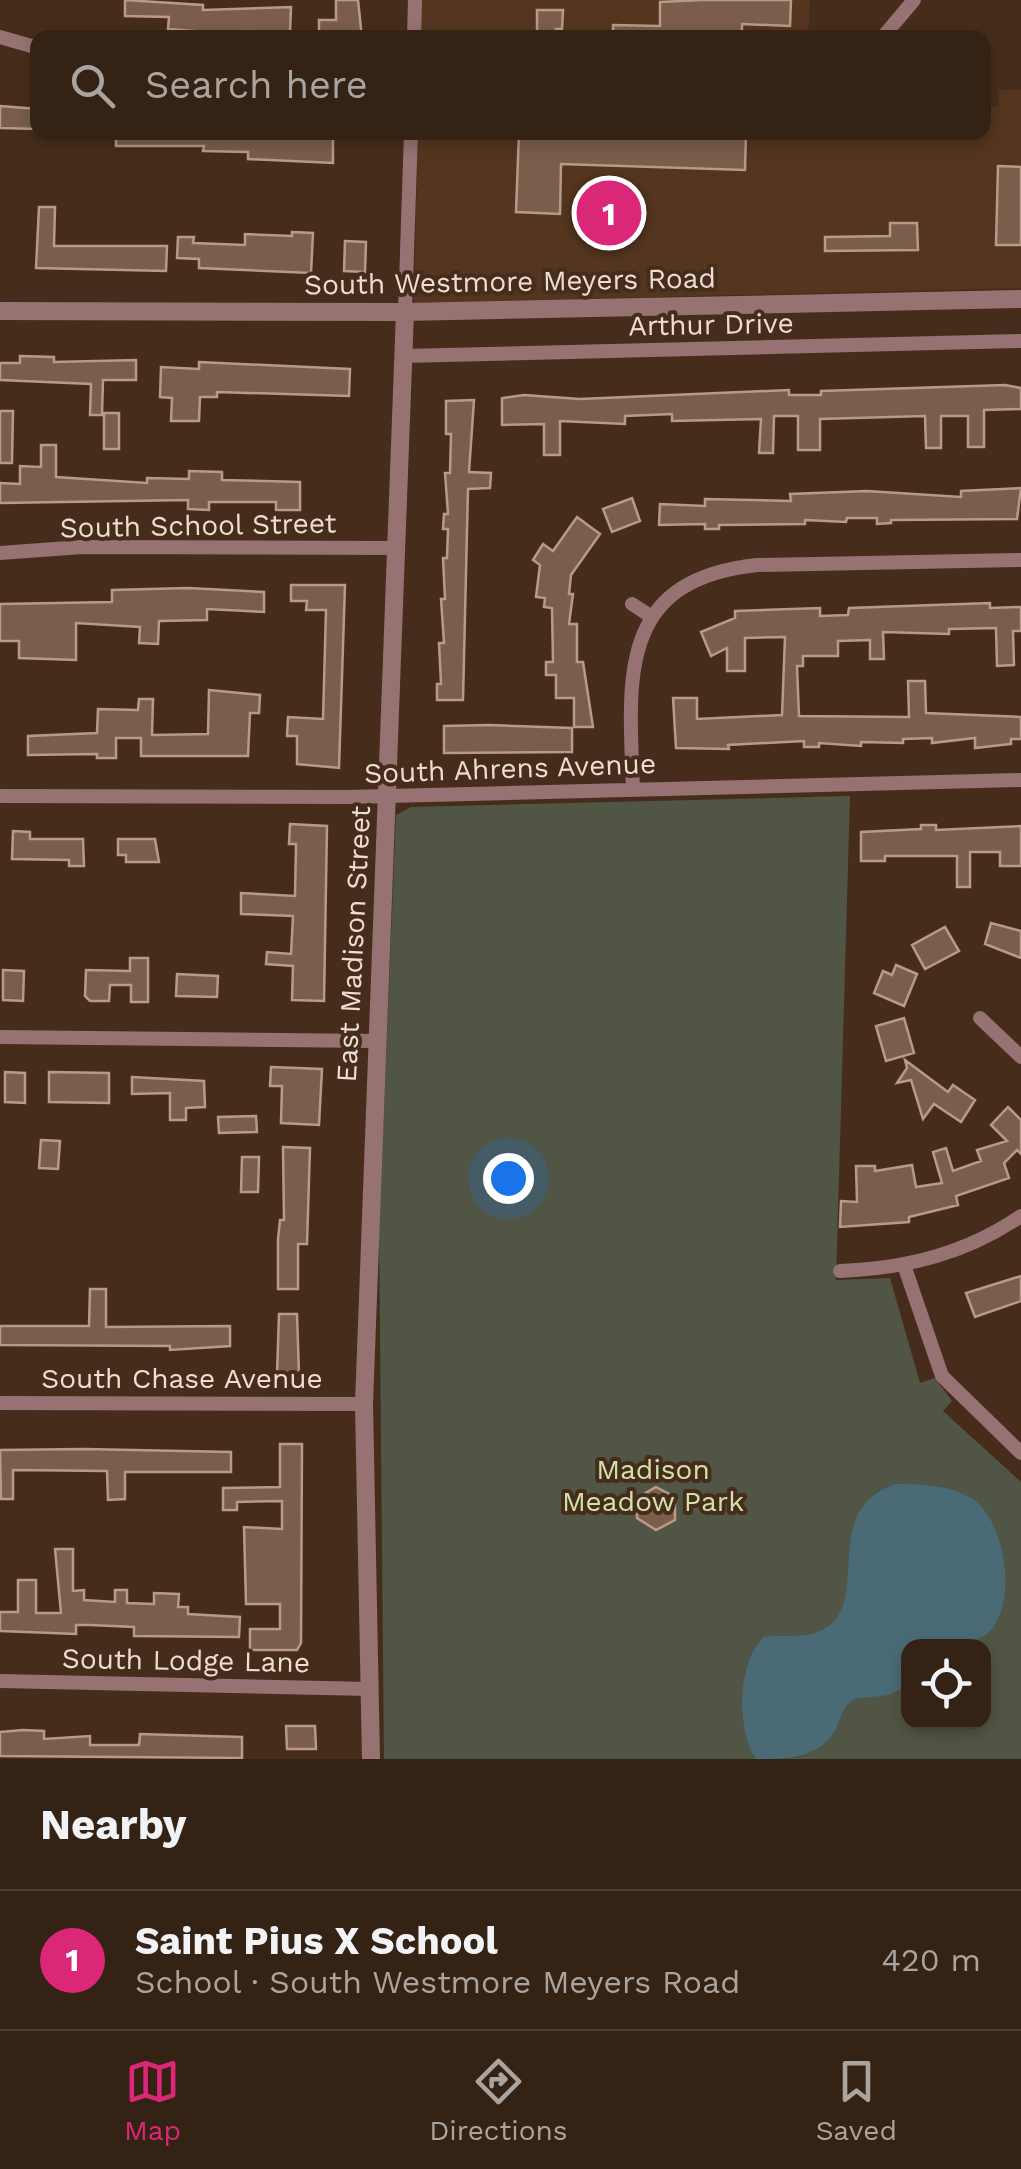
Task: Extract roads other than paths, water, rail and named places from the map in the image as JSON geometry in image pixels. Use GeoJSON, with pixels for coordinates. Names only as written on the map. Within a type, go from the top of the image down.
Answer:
{"type":"FeatureCollection","features":[{"type":"Feature","properties":{"kind":"street"},"geometry":{"type":"LineString","coordinates":[[414,30],[415,0]]}},
{"type":"Feature","properties":{"kind":"street"},"geometry":{"type":"LineString","coordinates":[[889,30],[914,0]]}},
{"type":"Feature","properties":{"kind":"street"},"geometry":{"type":"LineString","coordinates":[[0,37],[30,46]]}},
{"type":"Feature","properties":{"kind":"street","name":"East Madison Street"},"geometry":{"type":"LineString","coordinates":[[372,1759],[364,1404],[374,1041],[388,796],[411,140]]}},
{"type":"Feature","properties":{"kind":"street","name":"South Westmore Meyers Road"},"geometry":{"type":"LineString","coordinates":[[0,311],[406,312],[1021,299]]}},
{"type":"Feature","properties":{"kind":"street","name":"Arthur Drive"},"geometry":{"type":"LineString","coordinates":[[403,356],[1021,342]]}},
{"type":"Feature","properties":{"kind":"street","name":"South School Street"},"geometry":{"type":"LineString","coordinates":[[0,552],[97,547],[397,548]]}},
{"type":"Feature","properties":{"kind":"street"},"geometry":{"type":"LineString","coordinates":[[632,789],[630,676],[637,646],[652,617],[668,599],[694,582],[719,571],[757,565],[1021,560]]}},
{"type":"Feature","properties":{"kind":"street"},"geometry":{"type":"LineString","coordinates":[[632,604],[652,617]]}},
{"type":"Feature","properties":{"kind":"street","name":"South Ahrens Avenue"},"geometry":{"type":"LineString","coordinates":[[0,796],[388,796],[1021,780]]}},
{"type":"Feature","properties":{"kind":"street"},"geometry":{"type":"LineString","coordinates":[[980,1018],[1021,1057]]}},
{"type":"Feature","properties":{"kind":"street"},"geometry":{"type":"LineString","coordinates":[[0,1038],[374,1041]]}},
{"type":"Feature","properties":{"kind":"street"},"geometry":{"type":"LineString","coordinates":[[840,1271],[904,1265],[968,1248],[1021,1216]]}},
{"type":"Feature","properties":{"kind":"street"},"geometry":{"type":"LineString","coordinates":[[904,1265],[942,1376],[1021,1453]]}},
{"type":"Feature","properties":{"kind":"street","name":"South Chase Avenue"},"geometry":{"type":"LineString","coordinates":[[0,1403],[364,1404]]}},
{"type":"Feature","properties":{"kind":"street","name":"South Lodge Lane"},"geometry":{"type":"LineString","coordinates":[[0,1681],[370,1690]]}},
{"type":"Feature","properties":{"kind":"water"},"geometry":{"type":"Polygon","coordinates":[[[896,1484],[925,1485],[954,1490],[983,1508],[1000,1542],[1004,1562],[1004,1602],[998,1619],[978,1639],[901,1639],[901,1689],[889,1695],[854,1699],[819,1748],[789,1758],[756,1759],[745,1731],[742,1696],[755,1648],[764,1637],[811,1634],[835,1620],[844,1603],[851,1536],[858,1515],[872,1497],[896,1484]]]}},
{"type":"Feature","properties":{"kind":"place","name":"Saint Pius X School"},"geometry":{"type":"Point","coordinates":[609,213]}},
{"type":"Feature","properties":{"kind":"park label","name":"Madison Meadow Park"},"geometry":{"type":"Point","coordinates":[653,1485]}}]}
